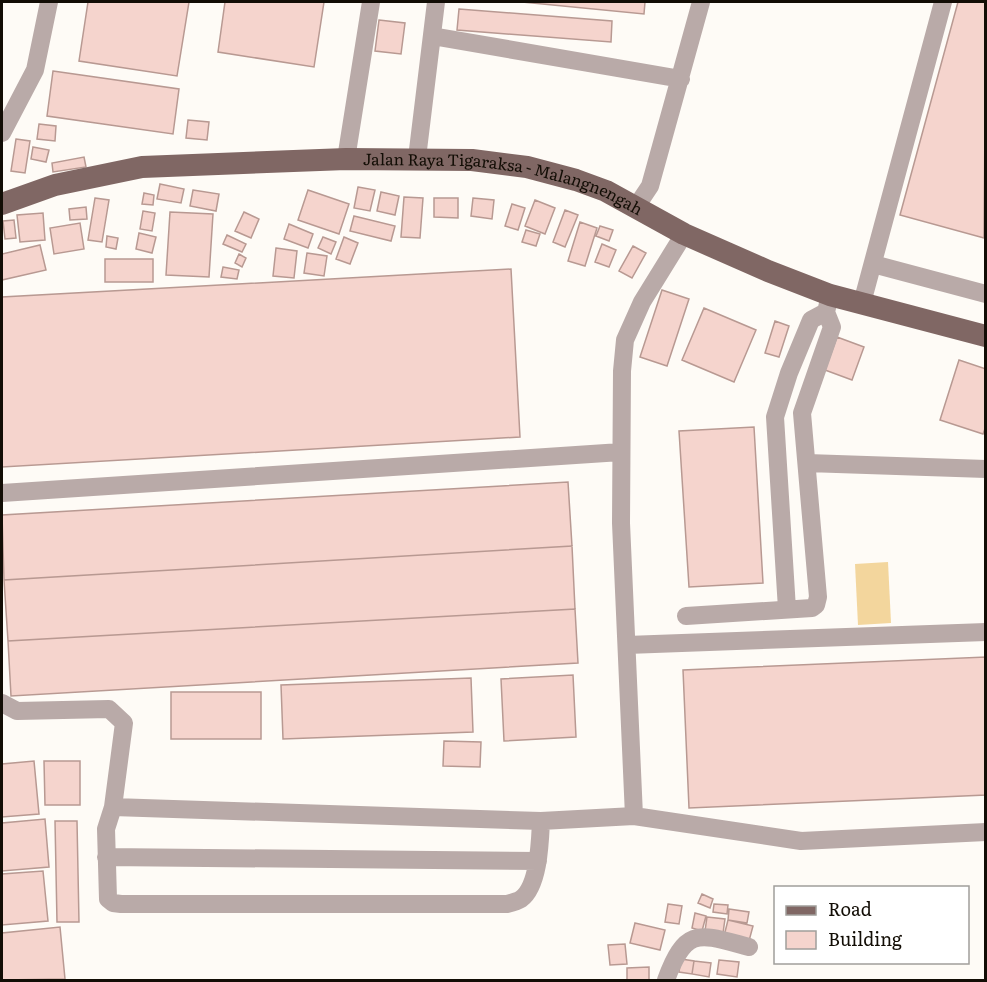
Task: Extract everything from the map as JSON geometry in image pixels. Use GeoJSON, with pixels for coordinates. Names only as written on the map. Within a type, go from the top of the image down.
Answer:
{"type":"FeatureCollection","features":[{"type":"Feature","properties":{"kind":"main road","name":"Jalan Raya Tigaraksa - Malangnengah"},"geometry":{"type":"LineString","coordinates":[[2,204],[55,185],[142,167],[417,158],[472,160],[527,167],[576,180],[606,191],[684,234],[768,272],[828,303],[862,303],[986,336]]}},
{"type":"Feature","properties":{"kind":"street"},"geometry":{"type":"LineString","coordinates":[[2,133],[35,70],[49,2]]}},
{"type":"Feature","properties":{"kind":"street"},"geometry":{"type":"LineString","coordinates":[[346,159],[371,2]]}},
{"type":"Feature","properties":{"kind":"street"},"geometry":{"type":"LineString","coordinates":[[417,158],[436,2]]}},
{"type":"Feature","properties":{"kind":"street"},"geometry":{"type":"LineString","coordinates":[[636,207],[650,186],[701,2]]}},
{"type":"Feature","properties":{"kind":"street"},"geometry":{"type":"LineString","coordinates":[[862,303],[943,2]]}},
{"type":"Feature","properties":{"kind":"street"},"geometry":{"type":"LineString","coordinates":[[432,36],[681,79]]}},
{"type":"Feature","properties":{"kind":"street"},"geometry":{"type":"LineString","coordinates":[[634,816],[621,523],[621,371],[626,340],[642,302],[684,234]]}},
{"type":"Feature","properties":{"kind":"street"},"geometry":{"type":"LineString","coordinates":[[873,264],[986,294]]}},
{"type":"Feature","properties":{"kind":"street"},"geometry":{"type":"LineString","coordinates":[[686,616],[812,608],[818,597],[802,413],[832,327],[828,303]]}},
{"type":"Feature","properties":{"kind":"street"},"geometry":{"type":"LineString","coordinates":[[787,609],[775,417],[789,373],[812,320],[828,303]]}},
{"type":"Feature","properties":{"kind":"street"},"geometry":{"type":"LineString","coordinates":[[775,417],[802,413]]}},
{"type":"Feature","properties":{"kind":"street"},"geometry":{"type":"LineString","coordinates":[[2,493],[621,452]]}},
{"type":"Feature","properties":{"kind":"street"},"geometry":{"type":"LineString","coordinates":[[807,463],[986,469]]}},
{"type":"Feature","properties":{"kind":"street"},"geometry":{"type":"LineString","coordinates":[[627,645],[986,632]]}},
{"type":"Feature","properties":{"kind":"street"},"geometry":{"type":"LineString","coordinates":[[2,704],[17,711],[109,709],[124,723],[113,807],[106,829],[108,899],[112,903],[507,904],[522,899],[531,884],[538,861],[542,821]]}},
{"type":"Feature","properties":{"kind":"street"},"geometry":{"type":"LineString","coordinates":[[113,807],[542,821],[634,816],[801,841],[986,832]]}},
{"type":"Feature","properties":{"kind":"street"},"geometry":{"type":"LineString","coordinates":[[106,857],[538,861]]}},
{"type":"Feature","properties":{"kind":"street"},"geometry":{"type":"LineString","coordinates":[[666,981],[681,948],[693,938],[709,936],[749,947]]}},
{"type":"Feature","properties":{"kind":"shaded area"},"geometry":{"type":"Polygon","coordinates":[[[888,562],[891,623],[858,625],[855,564],[888,562]]]}},
{"type":"Feature","properties":{"kind":"building"},"geometry":{"type":"Polygon","coordinates":[[[88,2],[189,2],[177,76],[79,61],[88,2]]]}},
{"type":"Feature","properties":{"kind":"building"},"geometry":{"type":"Polygon","coordinates":[[[225,2],[324,2],[314,67],[218,52],[225,2]]]}},
{"type":"Feature","properties":{"kind":"building"},"geometry":{"type":"Polygon","coordinates":[[[522,2],[645,2],[644,14],[522,2]]]}},
{"type":"Feature","properties":{"kind":"building"},"geometry":{"type":"Polygon","coordinates":[[[958,2],[986,2],[984,238],[900,215],[958,2]]]}},
{"type":"Feature","properties":{"kind":"building"},"geometry":{"type":"Polygon","coordinates":[[[459,9],[612,21],[611,42],[457,30],[459,9]]]}},
{"type":"Feature","properties":{"kind":"building"},"geometry":{"type":"Polygon","coordinates":[[[379,20],[405,23],[401,54],[375,51],[379,20]]]}},
{"type":"Feature","properties":{"kind":"building"},"geometry":{"type":"Polygon","coordinates":[[[53,71],[179,89],[173,134],[47,116],[53,71]]]}},
{"type":"Feature","properties":{"kind":"building"},"geometry":{"type":"Polygon","coordinates":[[[188,120],[209,122],[207,140],[186,138],[188,120]]]}},
{"type":"Feature","properties":{"kind":"building"},"geometry":{"type":"Polygon","coordinates":[[[39,124],[56,126],[55,141],[37,139],[39,124]]]}},
{"type":"Feature","properties":{"kind":"building"},"geometry":{"type":"Polygon","coordinates":[[[16,139],[30,141],[25,173],[11,171],[16,139]]]}},
{"type":"Feature","properties":{"kind":"building"},"geometry":{"type":"Polygon","coordinates":[[[33,147],[49,150],[46,162],[31,159],[33,147]]]}},
{"type":"Feature","properties":{"kind":"building"},"geometry":{"type":"Polygon","coordinates":[[[84,157],[86,167],[53,172],[52,163],[84,157]]]}},
{"type":"Feature","properties":{"kind":"building"},"geometry":{"type":"Polygon","coordinates":[[[160,184],[184,189],[181,203],[157,199],[160,184]]]}},
{"type":"Feature","properties":{"kind":"building"},"geometry":{"type":"Polygon","coordinates":[[[358,187],[375,190],[370,211],[354,208],[358,187]]]}},
{"type":"Feature","properties":{"kind":"building"},"geometry":{"type":"Polygon","coordinates":[[[193,190],[219,194],[216,211],[190,206],[193,190]]]}},
{"type":"Feature","properties":{"kind":"building"},"geometry":{"type":"Polygon","coordinates":[[[308,190],[349,204],[339,234],[298,220],[308,190]]]}},
{"type":"Feature","properties":{"kind":"building"},"geometry":{"type":"Polygon","coordinates":[[[381,192],[399,196],[395,215],[377,211],[381,192]]]}},
{"type":"Feature","properties":{"kind":"building"},"geometry":{"type":"Polygon","coordinates":[[[144,193],[154,195],[153,205],[142,204],[144,193]]]}},
{"type":"Feature","properties":{"kind":"building"},"geometry":{"type":"Polygon","coordinates":[[[404,197],[423,198],[420,238],[401,237],[404,197]]]}},
{"type":"Feature","properties":{"kind":"building"},"geometry":{"type":"Polygon","coordinates":[[[95,198],[109,200],[102,242],[88,240],[95,198]]]}},
{"type":"Feature","properties":{"kind":"building"},"geometry":{"type":"Polygon","coordinates":[[[434,198],[458,198],[458,218],[434,217],[434,198]]]}},
{"type":"Feature","properties":{"kind":"building"},"geometry":{"type":"Polygon","coordinates":[[[473,198],[494,200],[492,219],[471,216],[473,198]]]}},
{"type":"Feature","properties":{"kind":"building"},"geometry":{"type":"Polygon","coordinates":[[[535,200],[555,208],[545,234],[525,226],[535,200]]]}},
{"type":"Feature","properties":{"kind":"building"},"geometry":{"type":"Polygon","coordinates":[[[512,204],[525,208],[518,230],[505,226],[512,204]]]}},
{"type":"Feature","properties":{"kind":"building"},"geometry":{"type":"Polygon","coordinates":[[[86,207],[87,219],[70,220],[69,209],[86,207]]]}},
{"type":"Feature","properties":{"kind":"building"},"geometry":{"type":"Polygon","coordinates":[[[565,210],[578,215],[565,247],[553,242],[565,210]]]}},
{"type":"Feature","properties":{"kind":"building"},"geometry":{"type":"Polygon","coordinates":[[[143,211],[155,213],[152,231],[140,229],[143,211]]]}},
{"type":"Feature","properties":{"kind":"building"},"geometry":{"type":"Polygon","coordinates":[[[170,212],[213,214],[209,277],[166,275],[170,212]]]}},
{"type":"Feature","properties":{"kind":"building"},"geometry":{"type":"Polygon","coordinates":[[[244,212],[259,219],[251,238],[235,231],[244,212]]]}},
{"type":"Feature","properties":{"kind":"building"},"geometry":{"type":"Polygon","coordinates":[[[43,213],[45,240],[20,242],[17,215],[43,213]]]}},
{"type":"Feature","properties":{"kind":"building"},"geometry":{"type":"Polygon","coordinates":[[[354,216],[395,226],[391,241],[350,231],[354,216]]]}},
{"type":"Feature","properties":{"kind":"building"},"geometry":{"type":"Polygon","coordinates":[[[14,220],[16,238],[5,239],[3,221],[14,220]]]}},
{"type":"Feature","properties":{"kind":"building"},"geometry":{"type":"Polygon","coordinates":[[[580,222],[597,228],[585,266],[568,261],[580,222]]]}},
{"type":"Feature","properties":{"kind":"building"},"geometry":{"type":"Polygon","coordinates":[[[80,223],[84,249],[54,254],[50,228],[80,223]]]}},
{"type":"Feature","properties":{"kind":"building"},"geometry":{"type":"Polygon","coordinates":[[[289,224],[313,234],[308,248],[284,239],[289,224]]]}},
{"type":"Feature","properties":{"kind":"building"},"geometry":{"type":"Polygon","coordinates":[[[600,226],[613,230],[609,241],[596,236],[600,226]]]}},
{"type":"Feature","properties":{"kind":"building"},"geometry":{"type":"Polygon","coordinates":[[[526,230],[540,234],[536,246],[522,242],[526,230]]]}},
{"type":"Feature","properties":{"kind":"building"},"geometry":{"type":"Polygon","coordinates":[[[139,233],[156,237],[152,253],[136,249],[139,233]]]}},
{"type":"Feature","properties":{"kind":"building"},"geometry":{"type":"Polygon","coordinates":[[[227,235],[246,244],[242,252],[223,244],[227,235]]]}},
{"type":"Feature","properties":{"kind":"building"},"geometry":{"type":"Polygon","coordinates":[[[107,236],[118,238],[116,249],[106,247],[107,236]]]}},
{"type":"Feature","properties":{"kind":"building"},"geometry":{"type":"Polygon","coordinates":[[[323,237],[336,242],[331,254],[318,248],[323,237]]]}},
{"type":"Feature","properties":{"kind":"building"},"geometry":{"type":"Polygon","coordinates":[[[344,237],[358,243],[350,264],[336,259],[344,237]]]}},
{"type":"Feature","properties":{"kind":"building"},"geometry":{"type":"Polygon","coordinates":[[[602,244],[616,250],[609,267],[595,262],[602,244]]]}},
{"type":"Feature","properties":{"kind":"building"},"geometry":{"type":"Polygon","coordinates":[[[40,245],[46,270],[2,280],[2,254],[40,245]]]}},
{"type":"Feature","properties":{"kind":"building"},"geometry":{"type":"Polygon","coordinates":[[[633,246],[646,253],[632,278],[619,271],[633,246]]]}},
{"type":"Feature","properties":{"kind":"building"},"geometry":{"type":"Polygon","coordinates":[[[276,248],[297,251],[294,278],[273,276],[276,248]]]}},
{"type":"Feature","properties":{"kind":"building"},"geometry":{"type":"Polygon","coordinates":[[[307,253],[327,256],[324,276],[304,273],[307,253]]]}},
{"type":"Feature","properties":{"kind":"building"},"geometry":{"type":"Polygon","coordinates":[[[239,254],[246,258],[242,267],[235,263],[239,254]]]}},
{"type":"Feature","properties":{"kind":"building"},"geometry":{"type":"Polygon","coordinates":[[[105,259],[153,259],[153,282],[105,282],[105,259]]]}},
{"type":"Feature","properties":{"kind":"building"},"geometry":{"type":"Polygon","coordinates":[[[223,267],[239,270],[237,279],[221,277],[223,267]]]}},
{"type":"Feature","properties":{"kind":"building"},"geometry":{"type":"Polygon","coordinates":[[[511,269],[520,437],[2,467],[2,297],[511,269]]]}},
{"type":"Feature","properties":{"kind":"building"},"geometry":{"type":"Polygon","coordinates":[[[662,290],[689,299],[667,366],[640,357],[662,290]]]}},
{"type":"Feature","properties":{"kind":"building"},"geometry":{"type":"Polygon","coordinates":[[[704,308],[756,330],[734,382],[682,360],[704,308]]]}},
{"type":"Feature","properties":{"kind":"building"},"geometry":{"type":"Polygon","coordinates":[[[775,321],[789,326],[779,357],[765,353],[775,321]]]}},
{"type":"Feature","properties":{"kind":"building"},"geometry":{"type":"Polygon","coordinates":[[[837,337],[864,347],[852,380],[825,370],[837,337]]]}},
{"type":"Feature","properties":{"kind":"building"},"geometry":{"type":"Polygon","coordinates":[[[959,360],[986,369],[986,426],[983,434],[940,420],[959,360]]]}},
{"type":"Feature","properties":{"kind":"building"},"geometry":{"type":"Polygon","coordinates":[[[754,427],[763,583],[689,587],[679,431],[754,427]]]}},
{"type":"Feature","properties":{"kind":"building"},"geometry":{"type":"Polygon","coordinates":[[[568,482],[572,546],[4,580],[2,515],[568,482]]]}},
{"type":"Feature","properties":{"kind":"building"},"geometry":{"type":"Polygon","coordinates":[[[572,546],[575,609],[8,641],[4,580],[572,546]]]}},
{"type":"Feature","properties":{"kind":"building"},"geometry":{"type":"Polygon","coordinates":[[[575,609],[578,663],[11,696],[8,641],[575,609]]]}},
{"type":"Feature","properties":{"kind":"building"},"geometry":{"type":"Polygon","coordinates":[[[986,657],[986,795],[689,808],[683,670],[986,657]]]}},
{"type":"Feature","properties":{"kind":"building"},"geometry":{"type":"Polygon","coordinates":[[[573,675],[576,737],[504,741],[501,679],[573,675]]]}},
{"type":"Feature","properties":{"kind":"building"},"geometry":{"type":"Polygon","coordinates":[[[471,678],[473,732],[283,739],[281,685],[471,678]]]}},
{"type":"Feature","properties":{"kind":"building"},"geometry":{"type":"Polygon","coordinates":[[[171,692],[261,692],[261,739],[171,739],[171,692]]]}},
{"type":"Feature","properties":{"kind":"building"},"geometry":{"type":"Polygon","coordinates":[[[444,741],[481,742],[480,767],[443,766],[444,741]]]}},
{"type":"Feature","properties":{"kind":"building"},"geometry":{"type":"Polygon","coordinates":[[[34,761],[39,814],[2,817],[2,764],[34,761]]]}},
{"type":"Feature","properties":{"kind":"building"},"geometry":{"type":"Polygon","coordinates":[[[44,761],[80,761],[80,805],[45,805],[44,761]]]}},
{"type":"Feature","properties":{"kind":"building"},"geometry":{"type":"Polygon","coordinates":[[[45,819],[49,867],[2,871],[2,823],[45,819]]]}},
{"type":"Feature","properties":{"kind":"building"},"geometry":{"type":"Polygon","coordinates":[[[55,821],[77,821],[79,922],[57,922],[55,821]]]}},
{"type":"Feature","properties":{"kind":"building"},"geometry":{"type":"Polygon","coordinates":[[[43,871],[48,921],[2,925],[2,874],[43,871]]]}},
{"type":"Feature","properties":{"kind":"building"},"geometry":{"type":"Polygon","coordinates":[[[702,894],[713,899],[710,908],[698,903],[702,894]]]}},
{"type":"Feature","properties":{"kind":"building"},"geometry":{"type":"Polygon","coordinates":[[[668,904],[682,906],[679,924],[665,922],[668,904]]]}},
{"type":"Feature","properties":{"kind":"building"},"geometry":{"type":"Polygon","coordinates":[[[714,904],[728,905],[727,914],[713,912],[714,904]]]}},
{"type":"Feature","properties":{"kind":"building"},"geometry":{"type":"Polygon","coordinates":[[[729,909],[749,912],[747,923],[728,920],[729,909]]]}},
{"type":"Feature","properties":{"kind":"building"},"geometry":{"type":"Polygon","coordinates":[[[695,913],[706,916],[702,931],[692,928],[695,913]]]}},
{"type":"Feature","properties":{"kind":"building"},"geometry":{"type":"Polygon","coordinates":[[[707,917],[725,919],[723,933],[705,931],[707,917]]]}},
{"type":"Feature","properties":{"kind":"building"},"geometry":{"type":"Polygon","coordinates":[[[728,920],[753,926],[749,941],[724,936],[728,920]]]}},
{"type":"Feature","properties":{"kind":"building"},"geometry":{"type":"Polygon","coordinates":[[[635,923],[665,930],[660,950],[630,943],[635,923]]]}},
{"type":"Feature","properties":{"kind":"building"},"geometry":{"type":"Polygon","coordinates":[[[60,927],[65,979],[2,980],[2,933],[60,927]]]}},
{"type":"Feature","properties":{"kind":"building"},"geometry":{"type":"Polygon","coordinates":[[[625,944],[627,964],[610,965],[608,945],[625,944]]]}},
{"type":"Feature","properties":{"kind":"building"},"geometry":{"type":"Polygon","coordinates":[[[681,959],[694,961],[692,974],[679,972],[681,959]]]}},
{"type":"Feature","properties":{"kind":"building"},"geometry":{"type":"Polygon","coordinates":[[[719,960],[739,962],[737,977],[717,974],[719,960]]]}},
{"type":"Feature","properties":{"kind":"building"},"geometry":{"type":"Polygon","coordinates":[[[694,961],[711,963],[709,977],[692,974],[694,961]]]}},
{"type":"Feature","properties":{"kind":"building"},"geometry":{"type":"Polygon","coordinates":[[[649,967],[649,980],[627,980],[627,968],[649,967]]]}}]}
